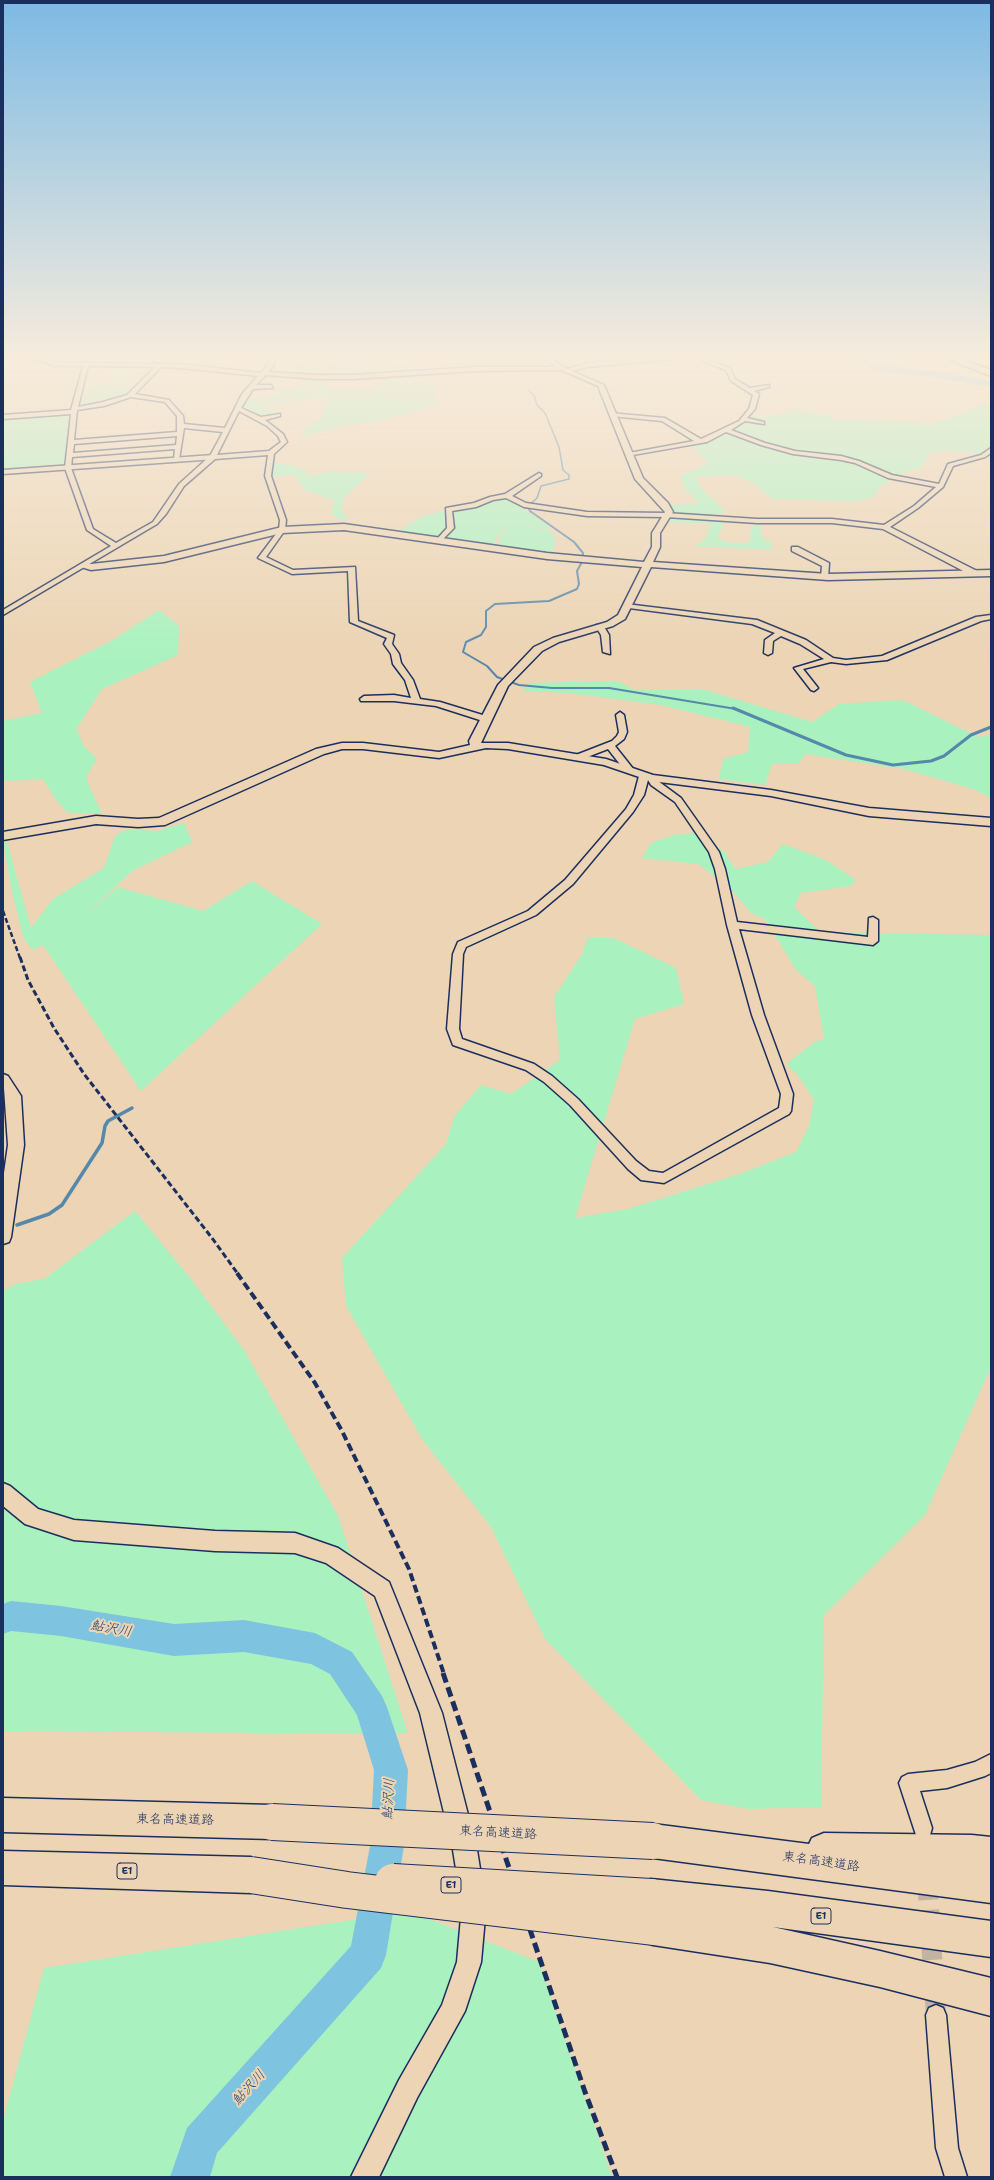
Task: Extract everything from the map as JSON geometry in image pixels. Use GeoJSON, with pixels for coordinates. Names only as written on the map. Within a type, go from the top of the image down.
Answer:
{"type":"FeatureCollection","features":[{"type":"Feature","properties":{"kind":"highway","name":"東名高速道路"},"geometry":{"type":"LineString","coordinates":[[3,1815],[272,1822],[653,1841],[991,1885]]}},
{"type":"Feature","properties":{"kind":"highway"},"geometry":{"type":"LineString","coordinates":[[723,1849],[972,1852],[991,1854]]}},
{"type":"Feature","properties":{"kind":"highway","name":"E1"},"geometry":{"type":"LineString","coordinates":[[3,1868],[250,1875],[347,1890],[652,1912],[768,1909],[991,1939]]}},
{"type":"Feature","properties":{"kind":"highway"},"geometry":{"type":"LineString","coordinates":[[652,1912],[770,1945],[880,1969],[991,1997]]}},
{"type":"Feature","properties":{"kind":"street"},"geometry":{"type":"LineString","coordinates":[[70,457],[68,468],[90,530],[116,546]]}},
{"type":"Feature","properties":{"kind":"street"},"geometry":{"type":"LineString","coordinates":[[3,613],[155,523],[163,514],[181,485],[213,457]]}},
{"type":"Feature","properties":{"kind":"street"},"geometry":{"type":"LineString","coordinates":[[3,472],[217,457]]}},
{"type":"Feature","properties":{"kind":"street"},"geometry":{"type":"LineString","coordinates":[[271,457],[268,476],[270,486],[283,520],[282,530],[262,558],[274,562],[292,572],[352,569],[354,622],[390,638],[388,644],[395,654],[397,664],[404,671],[409,680],[416,701]]}},
{"type":"Feature","properties":{"kind":"street"},"geometry":{"type":"LineString","coordinates":[[476,748],[475,741],[506,681],[538,649],[556,640],[600,627],[622,617],[629,606],[656,547],[656,533],[669,512],[665,505],[639,479],[630,457]]}},
{"type":"Feature","properties":{"kind":"street"},"geometry":{"type":"LineString","coordinates":[[829,457],[857,462],[890,477],[941,486]]}},
{"type":"Feature","properties":{"kind":"street"},"geometry":{"type":"LineString","coordinates":[[884,527],[916,507],[941,486],[950,465],[980,457]]}},
{"type":"Feature","properties":{"kind":"street"},"geometry":{"type":"LineString","coordinates":[[439,540],[451,528],[448,509],[464,508],[492,498],[507,496],[539,475]]}},
{"type":"Feature","properties":{"kind":"street"},"geometry":{"type":"LineString","coordinates":[[507,496],[524,505],[587,514],[666,515],[757,521],[832,520],[884,527],[991,582]]}},
{"type":"Feature","properties":{"kind":"street"},"geometry":{"type":"LineString","coordinates":[[82,566],[91,567],[164,559],[282,530],[344,527],[547,556],[825,577],[991,573]]}},
{"type":"Feature","properties":{"kind":"street"},"geometry":{"type":"LineString","coordinates":[[795,549],[826,564],[825,577]]}},
{"type":"Feature","properties":{"kind":"street"},"geometry":{"type":"LineString","coordinates":[[629,606],[738,618],[754,622],[803,642],[831,660]]}},
{"type":"Feature","properties":{"kind":"street"},"geometry":{"type":"LineString","coordinates":[[814,688],[798,668],[831,660],[856,662],[884,658],[979,619],[991,617]]}},
{"type":"Feature","properties":{"kind":"street"},"geometry":{"type":"LineString","coordinates":[[600,627],[605,635],[607,652]]}},
{"type":"Feature","properties":{"kind":"street"},"geometry":{"type":"LineString","coordinates":[[768,653],[769,640],[781,633]]}},
{"type":"Feature","properties":{"kind":"street"},"geometry":{"type":"LineString","coordinates":[[364,699],[394,698],[437,704],[486,719]]}},
{"type":"Feature","properties":{"kind":"street"},"geometry":{"type":"LineString","coordinates":[[579,757],[610,746],[622,737],[623,732],[620,715]]}},
{"type":"Feature","properties":{"kind":"street"},"geometry":{"type":"LineString","coordinates":[[3,836],[96,820],[138,823],[161,822],[320,751],[337,747],[363,746],[439,755],[495,745],[606,762],[647,777],[771,793],[826,806],[869,812],[991,822]]}},
{"type":"Feature","properties":{"kind":"street"},"geometry":{"type":"LineString","coordinates":[[610,746],[629,770]]}},
{"type":"Feature","properties":{"kind":"street"},"geometry":{"type":"LineString","coordinates":[[647,777],[678,800],[714,852],[720,869],[732,925],[758,1015],[787,1094],[785,1111],[664,1178],[646,1176],[632,1165],[574,1102],[548,1079],[530,1067],[457,1042],[453,1029],[453,1010],[458,954],[462,945],[532,913],[569,882],[630,810],[647,777]]}},
{"type":"Feature","properties":{"kind":"street"},"geometry":{"type":"LineString","coordinates":[[732,925],[873,941],[873,920]]}},
{"type":"Feature","properties":{"kind":"street"},"geometry":{"type":"LineString","coordinates":[[3,1080],[13,1096],[16,1145],[3,1237]]}},
{"type":"Feature","properties":{"kind":"street"},"geometry":{"type":"LineString","coordinates":[[3,1493],[32,1517],[74,1530],[215,1541],[294,1543],[331,1555],[382,1589],[431,1713],[465,1850],[474,1906],[469,1962],[452,2011],[408,2089],[365,2177]]}},
{"type":"Feature","properties":{"kind":"street"},"geometry":{"type":"LineString","coordinates":[[923,1828],[908,1783],[947,1779],[979,1770],[991,1762]]}},
{"type":"Feature","properties":{"kind":"street"},"geometry":{"type":"LineString","coordinates":[[936,2015],[947,2148],[956,2177]]}},
{"type":"Feature","properties":{"kind":"green space"},"geometry":{"type":"Polygon","coordinates":[[[3,457],[67,457],[66,468],[3,473],[3,457]]]}},
{"type":"Feature","properties":{"kind":"green space"},"geometry":{"type":"Polygon","coordinates":[[[703,457],[928,457],[921,468],[898,475],[879,488],[874,497],[856,501],[772,499],[754,483],[734,475],[696,477],[701,488],[723,509],[723,513],[711,515],[668,512],[666,505],[700,504],[685,489],[680,476],[709,463],[703,457]]]}},
{"type":"Feature","properties":{"kind":"green space"},"geometry":{"type":"Polygon","coordinates":[[[983,457],[991,457],[991,460],[983,457]]]}},
{"type":"Feature","properties":{"kind":"green space"},"geometry":{"type":"Polygon","coordinates":[[[273,463],[297,466],[310,476],[331,472],[370,473],[345,497],[341,508],[348,520],[339,520],[331,512],[335,501],[304,489],[294,475],[270,477],[273,463]]]}},
{"type":"Feature","properties":{"kind":"green space"},"geometry":{"type":"Polygon","coordinates":[[[505,496],[550,527],[550,530],[521,525],[549,531],[555,536],[555,548],[550,553],[499,546],[500,537],[507,525],[498,535],[494,547],[397,532],[423,516],[505,496]]]}},
{"type":"Feature","properties":{"kind":"green space"},"geometry":{"type":"Polygon","coordinates":[[[671,515],[718,519],[724,522],[718,538],[730,543],[743,544],[750,541],[750,532],[755,523],[760,523],[763,540],[770,540],[772,550],[694,546],[705,540],[711,524],[666,522],[671,515]]]}},
{"type":"Feature","properties":{"kind":"green space"},"geometry":{"type":"Polygon","coordinates":[[[159,610],[179,626],[178,655],[102,689],[75,731],[77,730],[83,745],[97,759],[87,775],[88,783],[102,814],[68,813],[56,800],[43,779],[5,781],[3,770],[3,721],[42,713],[30,682],[111,641],[159,610]]]}},
{"type":"Feature","properties":{"kind":"green space"},"geometry":{"type":"Polygon","coordinates":[[[618,681],[634,690],[702,689],[812,722],[839,704],[903,700],[978,737],[991,735],[991,798],[973,789],[904,769],[805,754],[799,764],[772,764],[765,785],[719,779],[723,759],[748,752],[750,727],[661,705],[569,693],[523,691],[530,683],[618,681]]]}},
{"type":"Feature","properties":{"kind":"green space"},"geometry":{"type":"Polygon","coordinates":[[[184,823],[192,842],[132,871],[85,916],[118,887],[203,911],[252,881],[322,924],[141,1091],[43,945],[32,950],[23,937],[13,896],[3,842],[7,842],[31,928],[53,899],[104,868],[115,836],[127,829],[156,831],[184,823]]]}},
{"type":"Feature","properties":{"kind":"green space"},"geometry":{"type":"Polygon","coordinates":[[[700,832],[725,853],[735,869],[768,862],[783,844],[826,860],[856,880],[850,886],[801,893],[794,907],[820,932],[991,935],[991,1367],[925,1515],[824,1615],[821,1807],[749,1809],[701,1800],[545,1639],[491,1527],[422,1439],[346,1306],[342,1258],[446,1144],[454,1117],[481,1085],[511,1094],[560,1060],[554,997],[583,953],[587,938],[614,938],[676,968],[684,1004],[635,1019],[575,1218],[628,1209],[737,1175],[796,1152],[809,1126],[814,1100],[797,1074],[786,1064],[816,1041],[824,1040],[815,986],[796,970],[765,919],[751,913],[729,887],[698,864],[642,858],[651,843],[674,835],[700,832]]]}},
{"type":"Feature","properties":{"kind":"green space"},"geometry":{"type":"Polygon","coordinates":[[[135,1211],[191,1279],[244,1350],[338,1516],[408,1734],[3,1731],[3,1291],[16,1284],[44,1279],[135,1211]]]}},
{"type":"Feature","properties":{"kind":"green space"},"geometry":{"type":"Polygon","coordinates":[[[409,1911],[539,1962],[612,2177],[3,2177],[3,2121],[44,1968],[409,1911]]]}},
{"type":"Feature","properties":{"kind":"waterway"},"geometry":{"type":"LineString","coordinates":[[530,511],[527,507],[537,498],[541,486],[569,479],[569,475],[563,470],[561,457]]}},
{"type":"Feature","properties":{"kind":"waterway"},"geometry":{"type":"LineString","coordinates":[[530,511],[574,542],[583,553],[583,560],[577,571],[579,584],[577,589],[549,601],[495,604],[486,611],[486,627],[481,635],[466,642],[463,652],[487,666],[497,677],[519,685],[552,688],[609,688],[735,709]]}},
{"type":"Feature","properties":{"kind":"waterway"},"geometry":{"type":"LineString","coordinates":[[735,709],[846,755],[893,765],[931,761],[944,756],[971,735],[991,727]]}},
{"type":"Feature","properties":{"kind":"waterway"},"geometry":{"type":"LineString","coordinates":[[17,1225],[49,1214],[62,1205],[102,1143],[105,1126],[108,1121],[132,1108]]}},
{"type":"Feature","properties":{"kind":"waterway","name":"鮎沢川"},"geometry":{"type":"LineString","coordinates":[[3,1619],[11,1616],[61,1621],[174,1640],[244,1636],[315,1649],[341,1663],[371,1707],[391,1770],[387,1846],[368,1955],[201,2142],[190,2177]]}},
{"type":"Feature","properties":{"kind":"tunnel"},"geometry":{"type":"LineString","coordinates":[[927,1880],[936,2015]]}},
{"type":"Feature","properties":{"kind":"railway"},"geometry":{"type":"LineString","coordinates":[[3,911],[20,958]]}},
{"type":"Feature","properties":{"kind":"railway"},"geometry":{"type":"LineString","coordinates":[[20,957],[28,980],[54,1028],[84,1074],[212,1238],[238,1274]]}},
{"type":"Feature","properties":{"kind":"railway"},"geometry":{"type":"LineString","coordinates":[[237,1273],[315,1383],[342,1431],[409,1569],[444,1674]]}},
{"type":"Feature","properties":{"kind":"railway"},"geometry":{"type":"LineString","coordinates":[[443,1673],[585,2092],[617,2177]]}}]}
